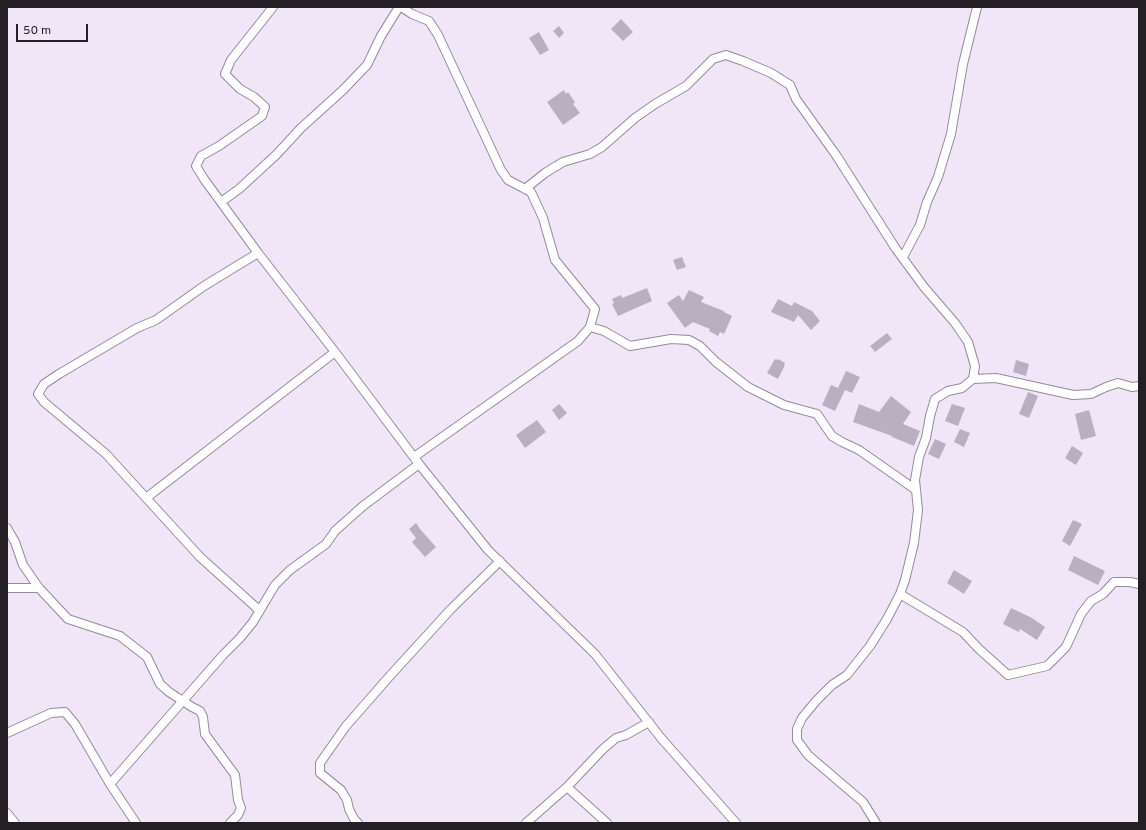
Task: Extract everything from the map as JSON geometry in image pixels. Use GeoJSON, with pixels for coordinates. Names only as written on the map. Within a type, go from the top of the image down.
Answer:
{"type":"FeatureCollection","features":[{"type":"Feature","properties":{"kind":"street"},"geometry":{"type":"LineString","coordinates":[[273,7],[231,60],[226,74],[240,89],[254,97],[265,106],[262,116],[219,146],[201,156],[196,166],[258,253],[417,461],[488,550],[595,654],[649,722],[736,823]]}},
{"type":"Feature","properties":{"kind":"street"},"geometry":{"type":"LineString","coordinates":[[110,784],[223,655],[240,638],[253,622],[275,585],[290,570],[326,544],[335,531],[417,461],[578,340],[590,327],[595,309],[555,260],[544,218],[531,192],[508,180],[501,170],[438,35],[429,21],[400,7],[381,36],[366,65],[343,90],[300,128],[276,155],[239,189],[221,202]]}},
{"type":"Feature","properties":{"kind":"street"},"geometry":{"type":"LineString","coordinates":[[903,257],[920,225],[927,202],[938,177],[951,134],[962,70],[977,7]]}},
{"type":"Feature","properties":{"kind":"street"},"geometry":{"type":"LineString","coordinates":[[525,189],[562,162],[590,154],[602,147],[635,118],[655,104],[686,86],[713,59],[726,55],[771,73],[790,85],[796,99],[836,155],[873,214],[924,287],[955,323],[968,342],[975,366],[973,379]]}},
{"type":"Feature","properties":{"kind":"street"},"geometry":{"type":"LineString","coordinates":[[258,253],[204,286],[156,320],[137,328],[59,374],[44,384],[38,394],[44,402],[106,454],[200,557],[260,610]]}},
{"type":"Feature","properties":{"kind":"street"},"geometry":{"type":"LineString","coordinates":[[590,327],[604,331],[630,346],[671,339],[689,340],[700,346],[716,362],[748,386],[784,405],[817,414],[832,436],[860,450],[916,490]]}},
{"type":"Feature","properties":{"kind":"street"},"geometry":{"type":"LineString","coordinates":[[146,498],[335,352]]}},
{"type":"Feature","properties":{"kind":"street"},"geometry":{"type":"LineString","coordinates":[[876,823],[863,802],[808,755],[798,740],[797,729],[802,718],[816,701],[832,685],[847,675],[870,646],[887,619],[900,594],[914,543],[918,510],[915,480],[919,457],[926,438],[935,399],[948,391],[962,388],[973,379],[996,378],[1073,395],[1091,394],[1118,383],[1139,386]]}},
{"type":"Feature","properties":{"kind":"street"},"geometry":{"type":"LineString","coordinates":[[7,528],[15,542],[23,565],[39,588],[68,619],[120,636],[136,647],[147,657],[160,684],[168,692],[200,711],[203,717],[205,734],[234,776],[238,800],[241,808],[230,823]]}},
{"type":"Feature","properties":{"kind":"street"},"geometry":{"type":"LineString","coordinates":[[358,823],[352,814],[347,800],[341,790],[320,773],[320,763],[346,726],[383,684],[451,609],[500,561]]}},
{"type":"Feature","properties":{"kind":"street"},"geometry":{"type":"LineString","coordinates":[[900,594],[964,632],[979,649],[1008,675],[1047,666],[1066,647],[1081,614],[1091,601],[1103,594],[1114,582],[1130,582],[1139,584]]}},
{"type":"Feature","properties":{"kind":"street"},"geometry":{"type":"LineString","coordinates":[[7,588],[39,588]]}},
{"type":"Feature","properties":{"kind":"street"},"geometry":{"type":"LineString","coordinates":[[7,733],[51,712],[65,712],[75,724],[110,784],[136,823]]}},
{"type":"Feature","properties":{"kind":"street"},"geometry":{"type":"LineString","coordinates":[[526,823],[567,787],[603,749],[612,742],[649,722]]}},
{"type":"Feature","properties":{"kind":"street"},"geometry":{"type":"LineString","coordinates":[[567,787],[606,823]]}},
{"type":"Feature","properties":{"kind":"street"},"geometry":{"type":"LineString","coordinates":[[7,813],[15,823]]}},
{"type":"Feature","properties":{"kind":"building"},"geometry":{"type":"Polygon","coordinates":[[[621,19],[633,32],[623,41],[611,29],[621,19]]]}},
{"type":"Feature","properties":{"kind":"building"},"geometry":{"type":"Polygon","coordinates":[[[559,26],[564,33],[559,38],[553,31],[559,26]]]}},
{"type":"Feature","properties":{"kind":"building"},"geometry":{"type":"Polygon","coordinates":[[[539,32],[549,50],[540,55],[529,38],[539,32]]]}},
{"type":"Feature","properties":{"kind":"building"},"geometry":{"type":"Polygon","coordinates":[[[564,90],[566,94],[568,92],[575,102],[573,104],[580,113],[563,125],[547,102],[564,90]]]}},
{"type":"Feature","properties":{"kind":"building"},"geometry":{"type":"Polygon","coordinates":[[[682,257],[686,267],[677,270],[673,260],[682,257]]]}},
{"type":"Feature","properties":{"kind":"building"},"geometry":{"type":"Polygon","coordinates":[[[647,288],[652,301],[618,316],[612,304],[614,303],[612,299],[621,295],[622,298],[647,288]]]}},
{"type":"Feature","properties":{"kind":"building"},"geometry":{"type":"Polygon","coordinates":[[[689,290],[704,297],[701,302],[724,311],[732,316],[724,334],[720,332],[718,336],[709,331],[710,329],[693,322],[685,328],[667,303],[679,295],[683,301],[689,290]]]}},
{"type":"Feature","properties":{"kind":"building"},"geometry":{"type":"Polygon","coordinates":[[[778,299],[792,306],[794,302],[812,311],[820,321],[811,330],[798,315],[794,322],[771,312],[778,299]]]}},
{"type":"Feature","properties":{"kind":"building"},"geometry":{"type":"Polygon","coordinates":[[[887,333],[892,339],[875,352],[870,346],[887,333]]]}},
{"type":"Feature","properties":{"kind":"building"},"geometry":{"type":"Polygon","coordinates":[[[775,359],[785,363],[778,379],[767,373],[775,359]]]}},
{"type":"Feature","properties":{"kind":"building"},"geometry":{"type":"Polygon","coordinates":[[[1016,360],[1029,364],[1026,376],[1013,372],[1016,360]]]}},
{"type":"Feature","properties":{"kind":"building"},"geometry":{"type":"Polygon","coordinates":[[[846,371],[860,377],[852,393],[845,390],[835,411],[822,405],[831,385],[838,388],[846,371]]]}},
{"type":"Feature","properties":{"kind":"building"},"geometry":{"type":"Polygon","coordinates":[[[1028,392],[1038,396],[1029,418],[1019,414],[1028,392]]]}},
{"type":"Feature","properties":{"kind":"building"},"geometry":{"type":"Polygon","coordinates":[[[891,396],[911,412],[903,424],[920,431],[914,446],[892,436],[853,422],[859,404],[879,412],[891,396]]]}},
{"type":"Feature","properties":{"kind":"building"},"geometry":{"type":"Polygon","coordinates":[[[559,404],[567,413],[559,420],[552,410],[559,404]]]}},
{"type":"Feature","properties":{"kind":"building"},"geometry":{"type":"Polygon","coordinates":[[[952,404],[965,408],[958,426],[945,421],[952,404]]]}},
{"type":"Feature","properties":{"kind":"building"},"geometry":{"type":"Polygon","coordinates":[[[1089,410],[1096,436],[1081,440],[1075,414],[1089,410]]]}},
{"type":"Feature","properties":{"kind":"building"},"geometry":{"type":"Polygon","coordinates":[[[537,420],[546,432],[525,448],[516,435],[537,420]]]}},
{"type":"Feature","properties":{"kind":"building"},"geometry":{"type":"Polygon","coordinates":[[[960,429],[970,433],[964,447],[954,442],[960,429]]]}},
{"type":"Feature","properties":{"kind":"building"},"geometry":{"type":"Polygon","coordinates":[[[935,439],[946,444],[939,459],[928,454],[935,439]]]}},
{"type":"Feature","properties":{"kind":"building"},"geometry":{"type":"Polygon","coordinates":[[[1072,446],[1083,453],[1076,465],[1065,458],[1072,446]]]}},
{"type":"Feature","properties":{"kind":"building"},"geometry":{"type":"Polygon","coordinates":[[[1073,520],[1082,524],[1070,546],[1062,541],[1073,520]]]}},
{"type":"Feature","properties":{"kind":"building"},"geometry":{"type":"Polygon","coordinates":[[[416,523],[436,547],[425,557],[412,542],[416,538],[409,529],[416,523]]]}},
{"type":"Feature","properties":{"kind":"building"},"geometry":{"type":"Polygon","coordinates":[[[1074,556],[1105,571],[1098,585],[1068,570],[1074,556]]]}},
{"type":"Feature","properties":{"kind":"building"},"geometry":{"type":"Polygon","coordinates":[[[954,570],[972,581],[964,594],[947,583],[954,570]]]}},
{"type":"Feature","properties":{"kind":"building"},"geometry":{"type":"Polygon","coordinates":[[[1011,608],[1032,618],[1045,627],[1037,640],[1020,629],[1019,632],[1003,624],[1011,608]]]}}]}
